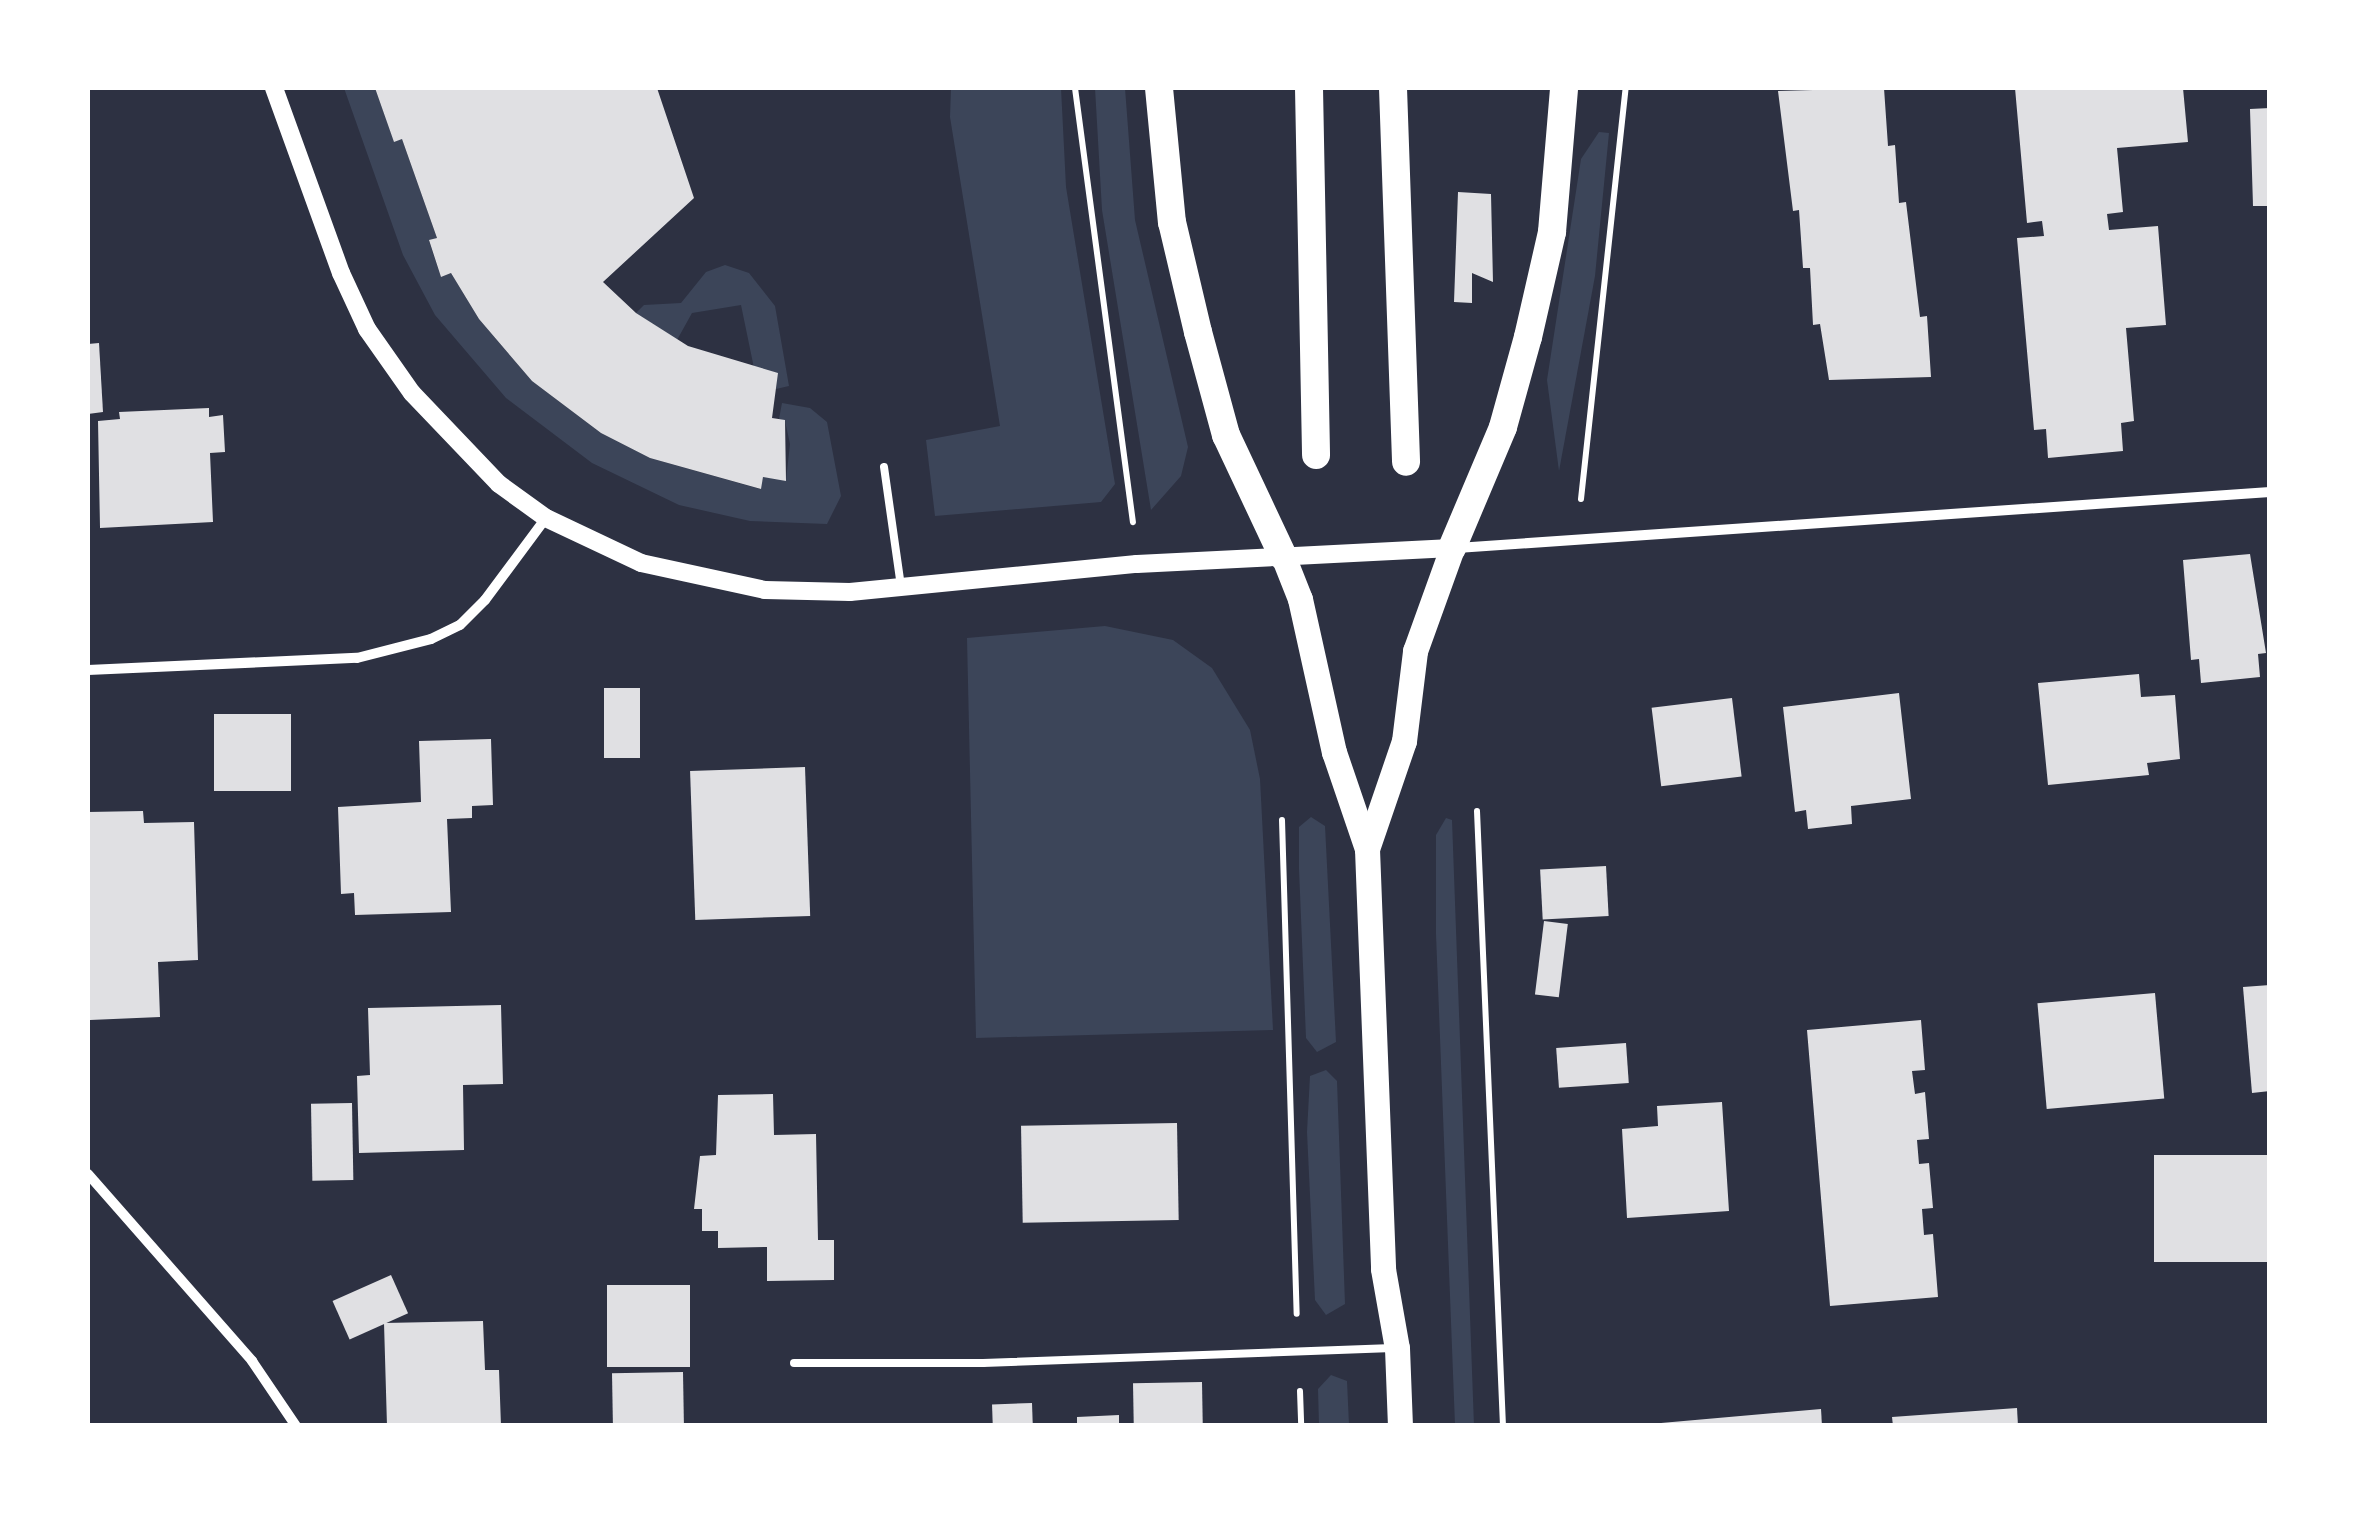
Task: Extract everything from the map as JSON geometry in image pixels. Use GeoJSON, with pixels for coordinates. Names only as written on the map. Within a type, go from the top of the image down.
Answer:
{"type":"FeatureCollection","features":[{"type":"Feature","properties":{"kind":"highway"},"geometry":{"type":"LineString","coordinates":[[1159,88],[1172,222],[1198,332],[1226,435],[1283,556]]}},
{"type":"Feature","properties":{"kind":"highway"},"geometry":{"type":"LineString","coordinates":[[1310,88],[1316,455]]}},
{"type":"Feature","properties":{"kind":"highway"},"geometry":{"type":"LineString","coordinates":[[1393,88],[1406,462]]}},
{"type":"Feature","properties":{"kind":"highway"},"geometry":{"type":"LineString","coordinates":[[1452,548],[1502,426],[1528,337],[1552,232],[1564,88]]}},
{"type":"Feature","properties":{"kind":"main road"},"geometry":{"type":"LineString","coordinates":[[1368,849],[1404,741],[1414,651],[1452,548]]}},
{"type":"Feature","properties":{"kind":"main road"},"geometry":{"type":"LineString","coordinates":[[1283,556],[1300,599],[1334,752],[1368,849],[1383,1269],[1397,1348],[1400,1426]]}},
{"type":"Feature","properties":{"kind":"street"},"geometry":{"type":"LineString","coordinates":[[274,88],[367,329],[456,444],[546,518],[641,563],[723,584],[802,592],[901,587],[1283,556],[2270,492]]}},
{"type":"Feature","properties":{"kind":"street"},"geometry":{"type":"LineString","coordinates":[[88,670],[357,658],[431,639],[460,626],[546,518]]}},
{"type":"Feature","properties":{"kind":"street"},"geometry":{"type":"LineString","coordinates":[[88,1174],[252,1361],[296,1426]]}},
{"type":"Feature","properties":{"kind":"lane"},"geometry":{"type":"LineString","coordinates":[[884,467],[901,587]]}},
{"type":"Feature","properties":{"kind":"lane"},"geometry":{"type":"LineString","coordinates":[[794,1363],[982,1363],[1397,1348]]}},
{"type":"Feature","properties":{"kind":"path"},"geometry":{"type":"LineString","coordinates":[[1075,88],[1087,213],[1132,504]]}},
{"type":"Feature","properties":{"kind":"path"},"geometry":{"type":"LineString","coordinates":[[1581,495],[1626,88]]}},
{"type":"Feature","properties":{"kind":"path"},"geometry":{"type":"LineString","coordinates":[[1477,811],[1503,1426]]}},
{"type":"Feature","properties":{"kind":"path"},"geometry":{"type":"LineString","coordinates":[[1282,820],[1301,1426]]}},
{"type":"Feature","properties":{"kind":"shaded area"},"geometry":{"type":"Polygon","coordinates":[[[344,88],[375,88],[394,141],[402,139],[437,238],[429,241],[441,277],[451,273],[479,319],[532,381],[601,433],[650,458],[760,489],[763,477],[786,480],[790,444],[785,421],[779,419],[782,403],[810,408],[827,422],[841,496],[827,524],[750,521],[679,505],[592,463],[506,398],[435,315],[403,255],[344,88]]]}},
{"type":"Feature","properties":{"kind":"shaded area"},"geometry":{"type":"Polygon","coordinates":[[[951,88],[1061,88],[1066,187],[1115,484],[1101,502],[935,516],[926,440],[1000,426],[950,117],[951,88]]]}},
{"type":"Feature","properties":{"kind":"shaded area"},"geometry":{"type":"Polygon","coordinates":[[[1095,88],[1125,88],[1135,220],[1188,447],[1181,476],[1151,510],[1102,210],[1095,88]]]}},
{"type":"Feature","properties":{"kind":"shaded area"},"geometry":{"type":"Polygon","coordinates":[[[1599,132],[1609,133],[1595,276],[1559,471],[1547,380],[1581,159],[1599,132]]]}},
{"type":"Feature","properties":{"kind":"shaded area"},"geometry":{"type":"Polygon","coordinates":[[[725,265],[749,273],[775,306],[789,386],[776,389],[777,373],[754,368],[741,305],[692,313],[677,340],[636,313],[644,305],[681,303],[706,272],[725,265]]]}},
{"type":"Feature","properties":{"kind":"shaded area"},"geometry":{"type":"Polygon","coordinates":[[[1105,626],[1173,640],[1212,668],[1250,730],[1260,779],[1273,1030],[976,1038],[967,638],[1105,626]]]}},
{"type":"Feature","properties":{"kind":"shaded area"},"geometry":{"type":"Polygon","coordinates":[[[1311,817],[1325,826],[1336,1042],[1317,1052],[1306,1038],[1299,869],[1299,827],[1311,817]]]}},
{"type":"Feature","properties":{"kind":"shaded area"},"geometry":{"type":"Polygon","coordinates":[[[1446,818],[1452,820],[1474,1426],[1455,1425],[1436,934],[1436,835],[1446,818]]]}},
{"type":"Feature","properties":{"kind":"shaded area"},"geometry":{"type":"Polygon","coordinates":[[[1326,1070],[1337,1081],[1345,1304],[1326,1315],[1315,1300],[1307,1132],[1310,1076],[1326,1070]]]}},
{"type":"Feature","properties":{"kind":"shaded area"},"geometry":{"type":"Polygon","coordinates":[[[1331,1375],[1347,1381],[1349,1425],[1319,1425],[1318,1389],[1331,1375]]]}},
{"type":"Feature","properties":{"kind":"building"},"geometry":{"type":"Polygon","coordinates":[[[375,88],[657,88],[694,198],[603,282],[636,313],[688,346],[778,373],[772,418],[785,420],[786,481],[763,477],[761,489],[650,458],[601,433],[532,381],[479,319],[451,273],[441,277],[429,240],[437,238],[402,139],[394,142],[375,88]]]}},
{"type":"Feature","properties":{"kind":"building"},"geometry":{"type":"Polygon","coordinates":[[[1884,88],[1888,146],[1895,145],[1899,203],[1906,202],[1920,317],[1927,316],[1931,377],[1829,380],[1820,324],[1813,325],[1810,268],[1803,268],[1799,210],[1793,211],[1778,91],[1884,88]]]}},
{"type":"Feature","properties":{"kind":"building"},"geometry":{"type":"Polygon","coordinates":[[[2015,88],[2183,88],[2188,142],[2117,148],[2123,212],[2107,214],[2109,230],[2158,226],[2166,325],[2126,328],[2134,421],[2121,423],[2123,451],[2048,458],[2046,429],[2034,430],[2017,238],[2044,236],[2042,221],[2027,223],[2015,88]]]}},
{"type":"Feature","properties":{"kind":"building"},"geometry":{"type":"Polygon","coordinates":[[[2270,108],[2270,206],[2253,206],[2250,109],[2270,108]]]}},
{"type":"Feature","properties":{"kind":"building"},"geometry":{"type":"Polygon","coordinates":[[[1458,192],[1491,194],[1493,282],[1472,273],[1472,303],[1454,302],[1458,192]]]}},
{"type":"Feature","properties":{"kind":"building"},"geometry":{"type":"Polygon","coordinates":[[[99,343],[103,412],[88,414],[88,344],[99,343]]]}},
{"type":"Feature","properties":{"kind":"building"},"geometry":{"type":"Polygon","coordinates":[[[209,408],[209,417],[223,415],[225,452],[210,453],[213,522],[100,528],[98,421],[120,419],[119,412],[209,408]]]}},
{"type":"Feature","properties":{"kind":"building"},"geometry":{"type":"Polygon","coordinates":[[[2250,554],[2266,653],[2258,654],[2260,677],[2201,683],[2199,659],[2191,660],[2183,560],[2250,554]]]}},
{"type":"Feature","properties":{"kind":"building"},"geometry":{"type":"Polygon","coordinates":[[[2139,674],[2141,697],[2175,695],[2180,759],[2147,763],[2149,775],[2048,785],[2038,683],[2139,674]]]}},
{"type":"Feature","properties":{"kind":"building"},"geometry":{"type":"Polygon","coordinates":[[[604,688],[640,688],[640,758],[604,758],[604,688]]]}},
{"type":"Feature","properties":{"kind":"building"},"geometry":{"type":"Polygon","coordinates":[[[1899,693],[1911,799],[1851,806],[1852,824],[1808,829],[1806,810],[1795,812],[1783,707],[1899,693]]]}},
{"type":"Feature","properties":{"kind":"building"},"geometry":{"type":"Polygon","coordinates":[[[1732,698],[1742,776],[1661,786],[1652,708],[1732,698]]]}},
{"type":"Feature","properties":{"kind":"building"},"geometry":{"type":"Polygon","coordinates":[[[214,714],[291,714],[291,791],[214,791],[214,714]]]}},
{"type":"Feature","properties":{"kind":"building"},"geometry":{"type":"Polygon","coordinates":[[[491,739],[493,805],[472,806],[472,818],[447,819],[451,912],[355,915],[354,893],[341,894],[338,807],[421,802],[419,741],[491,739]]]}},
{"type":"Feature","properties":{"kind":"building"},"geometry":{"type":"Polygon","coordinates":[[[805,767],[810,916],[695,920],[690,771],[805,767]]]}},
{"type":"Feature","properties":{"kind":"building"},"geometry":{"type":"Polygon","coordinates":[[[143,811],[144,823],[194,822],[198,960],[158,962],[160,1017],[90,1020],[88,812],[143,811]]]}},
{"type":"Feature","properties":{"kind":"building"},"geometry":{"type":"Polygon","coordinates":[[[1606,866],[1609,916],[1543,919],[1540,869],[1606,866]]]}},
{"type":"Feature","properties":{"kind":"building"},"geometry":{"type":"Polygon","coordinates":[[[1544,921],[1568,924],[1559,997],[1535,994],[1544,921]]]}},
{"type":"Feature","properties":{"kind":"building"},"geometry":{"type":"Polygon","coordinates":[[[2270,985],[2270,1091],[2252,1093],[2243,987],[2270,985]]]}},
{"type":"Feature","properties":{"kind":"building"},"geometry":{"type":"Polygon","coordinates":[[[2155,993],[2164,1099],[2047,1109],[2037,1003],[2155,993]]]}},
{"type":"Feature","properties":{"kind":"building"},"geometry":{"type":"Polygon","coordinates":[[[501,1005],[503,1084],[463,1085],[464,1150],[359,1153],[357,1076],[370,1075],[368,1008],[501,1005]]]}},
{"type":"Feature","properties":{"kind":"building"},"geometry":{"type":"Polygon","coordinates":[[[1921,1020],[1925,1070],[1912,1071],[1915,1094],[1925,1092],[1929,1139],[1917,1140],[1919,1164],[1929,1163],[1933,1208],[1922,1209],[1924,1235],[1933,1234],[1938,1297],[1830,1306],[1807,1030],[1921,1020]]]}},
{"type":"Feature","properties":{"kind":"building"},"geometry":{"type":"Polygon","coordinates":[[[1626,1043],[1629,1083],[1559,1088],[1556,1048],[1626,1043]]]}},
{"type":"Feature","properties":{"kind":"building"},"geometry":{"type":"Polygon","coordinates":[[[773,1094],[774,1135],[816,1134],[818,1240],[834,1240],[834,1280],[767,1281],[767,1247],[718,1248],[718,1231],[702,1231],[702,1209],[694,1209],[700,1156],[716,1155],[718,1095],[773,1094]]]}},
{"type":"Feature","properties":{"kind":"building"},"geometry":{"type":"Polygon","coordinates":[[[1722,1102],[1729,1211],[1627,1218],[1622,1129],[1658,1126],[1657,1106],[1722,1102]]]}},
{"type":"Feature","properties":{"kind":"building"},"geometry":{"type":"Polygon","coordinates":[[[352,1103],[353,1180],[312,1181],[311,1104],[352,1103]]]}},
{"type":"Feature","properties":{"kind":"building"},"geometry":{"type":"Polygon","coordinates":[[[1177,1123],[1179,1220],[1023,1223],[1021,1126],[1177,1123]]]}},
{"type":"Feature","properties":{"kind":"building"},"geometry":{"type":"Polygon","coordinates":[[[2154,1155],[2270,1155],[2270,1262],[2154,1262],[2154,1155]]]}},
{"type":"Feature","properties":{"kind":"building"},"geometry":{"type":"Polygon","coordinates":[[[391,1275],[408,1313],[350,1339],[333,1301],[391,1275]]]}},
{"type":"Feature","properties":{"kind":"building"},"geometry":{"type":"Polygon","coordinates":[[[607,1285],[690,1285],[690,1367],[607,1367],[607,1285]]]}},
{"type":"Feature","properties":{"kind":"building"},"geometry":{"type":"Polygon","coordinates":[[[483,1321],[485,1370],[499,1370],[501,1426],[387,1426],[384,1323],[483,1321]]]}},
{"type":"Feature","properties":{"kind":"building"},"geometry":{"type":"Polygon","coordinates":[[[683,1372],[684,1426],[613,1426],[612,1373],[683,1372]]]}},
{"type":"Feature","properties":{"kind":"building"},"geometry":{"type":"Polygon","coordinates":[[[1202,1382],[1203,1426],[1134,1426],[1133,1383],[1202,1382]]]}},
{"type":"Feature","properties":{"kind":"building"},"geometry":{"type":"Polygon","coordinates":[[[1032,1403],[1033,1426],[993,1426],[992,1404],[1032,1403]]]}},
{"type":"Feature","properties":{"kind":"building"},"geometry":{"type":"Polygon","coordinates":[[[2017,1408],[2018,1426],[1893,1426],[1892,1417],[2017,1408]]]}},
{"type":"Feature","properties":{"kind":"building"},"geometry":{"type":"Polygon","coordinates":[[[1821,1409],[1822,1426],[1661,1426],[1661,1423],[1821,1409]]]}},
{"type":"Feature","properties":{"kind":"building"},"geometry":{"type":"Polygon","coordinates":[[[1119,1415],[1119,1426],[1077,1426],[1077,1417],[1119,1415]]]}}]}
